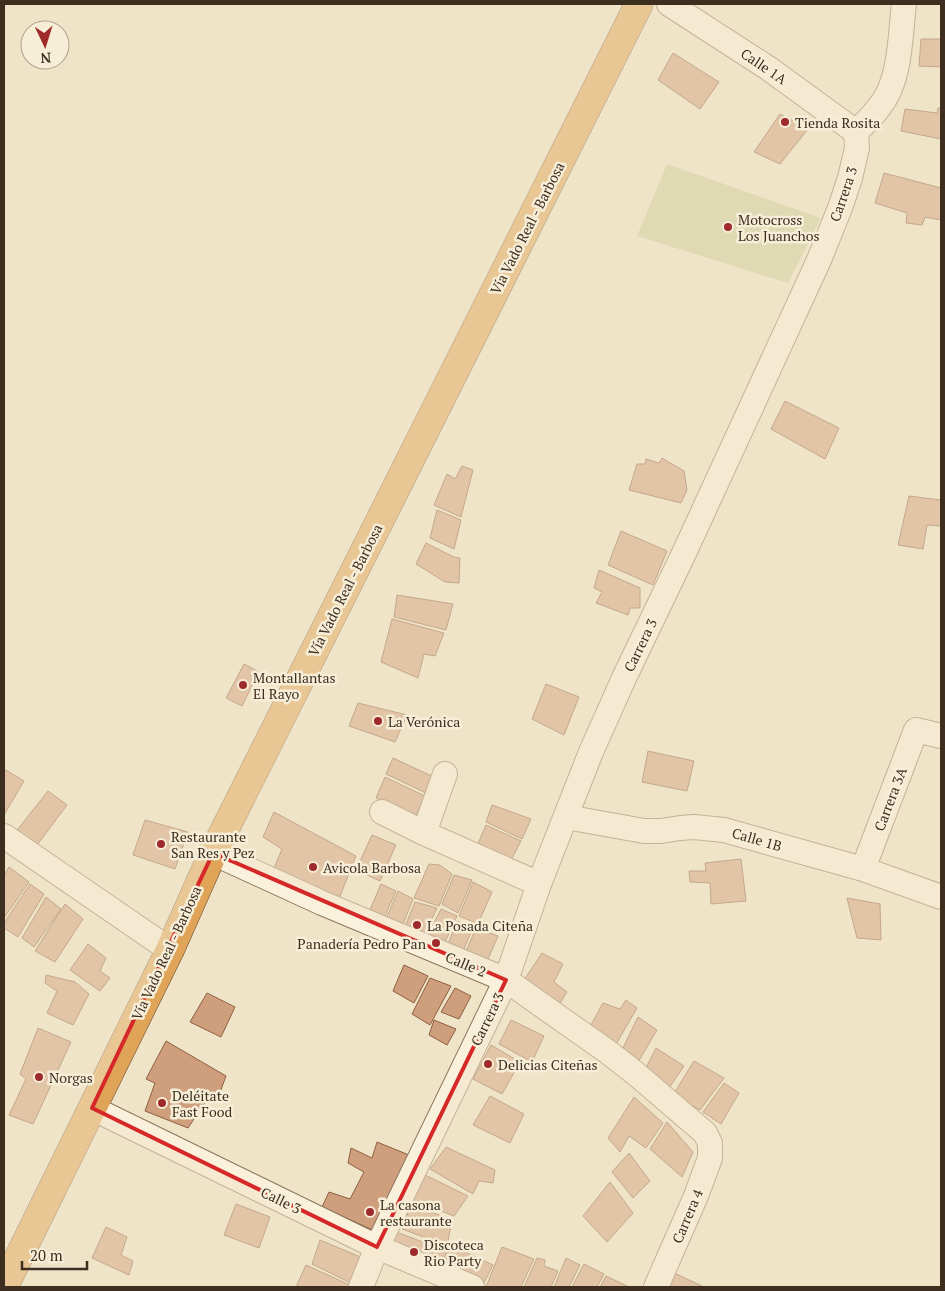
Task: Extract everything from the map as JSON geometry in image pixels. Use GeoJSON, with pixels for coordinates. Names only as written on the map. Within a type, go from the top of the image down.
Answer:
{"type":"FeatureCollection","features":[{"type":"Feature","properties":{"kind":"highway","name":"Vía Vado Real - Barbosa"},"geometry":{"type":"LineString","coordinates":[[4,1287],[170,950],[212,853],[639,4]]}},
{"type":"Feature","properties":{"kind":"street","name":"Calle 1A"},"geometry":{"type":"LineString","coordinates":[[669,4],[768,68],[856,132]]}},
{"type":"Feature","properties":{"kind":"street"},"geometry":{"type":"LineString","coordinates":[[856,132],[880,106],[888,94],[899,57],[904,4]]}},
{"type":"Feature","properties":{"kind":"street","name":"Carrera 3"},"geometry":{"type":"LineString","coordinates":[[361,1287],[377,1247],[506,980],[539,884],[591,752],[819,260],[850,178],[857,148],[856,132]]}},
{"type":"Feature","properties":{"kind":"street","name":"Carrera 3A"},"geometry":{"type":"LineString","coordinates":[[864,869],[916,730],[941,736]]}},
{"type":"Feature","properties":{"kind":"street"},"geometry":{"type":"LineString","coordinates":[[424,833],[445,774]]}},
{"type":"Feature","properties":{"kind":"street"},"geometry":{"type":"LineString","coordinates":[[382,812],[424,833],[539,884]]}},
{"type":"Feature","properties":{"kind":"street","name":"Calle 1B"},"geometry":{"type":"LineString","coordinates":[[566,817],[644,831],[680,828],[724,830],[864,869],[941,897]]}},
{"type":"Feature","properties":{"kind":"street"},"geometry":{"type":"LineString","coordinates":[[4,836],[170,950]]}},
{"type":"Feature","properties":{"kind":"street","name":"Calle 2"},"geometry":{"type":"LineString","coordinates":[[212,853],[322,903],[506,980],[635,1073],[705,1133],[710,1143]]}},
{"type":"Feature","properties":{"kind":"street","name":"Calle 3"},"geometry":{"type":"LineString","coordinates":[[92,1108],[377,1247],[472,1287]]}},
{"type":"Feature","properties":{"kind":"street","name":"Carrera 4"},"geometry":{"type":"LineString","coordinates":[[656,1287],[699,1188],[710,1158],[710,1143]]}},
{"type":"Feature","properties":{"kind":"highlighted area"},"geometry":{"type":"Polygon","coordinates":[[[213,853],[506,980],[377,1247],[92,1108],[213,853]]]}},
{"type":"Feature","properties":{"kind":"green space","name":"Motocross Los Juanchos"},"geometry":{"type":"Polygon","coordinates":[[[667,164],[821,218],[788,283],[637,236],[667,164]]]}},
{"type":"Feature","properties":{"kind":"building"},"geometry":{"type":"Polygon","coordinates":[[[921,39],[941,39],[941,67],[919,66],[921,39]]]}},
{"type":"Feature","properties":{"kind":"building"},"geometry":{"type":"Polygon","coordinates":[[[673,53],[719,82],[700,109],[658,80],[673,53]]]}},
{"type":"Feature","properties":{"kind":"building"},"geometry":{"type":"Polygon","coordinates":[[[938,108],[941,108],[941,139],[901,131],[905,109],[937,113],[938,108]]]}},
{"type":"Feature","properties":{"kind":"building"},"geometry":{"type":"Polygon","coordinates":[[[780,114],[808,129],[780,164],[754,152],[780,114]]]}},
{"type":"Feature","properties":{"kind":"building"},"geometry":{"type":"Polygon","coordinates":[[[884,173],[941,188],[941,220],[925,217],[922,225],[906,223],[907,213],[875,203],[884,173]]]}},
{"type":"Feature","properties":{"kind":"building"},"geometry":{"type":"Polygon","coordinates":[[[785,401],[839,428],[825,459],[771,429],[785,401]]]}},
{"type":"Feature","properties":{"kind":"building"},"geometry":{"type":"Polygon","coordinates":[[[662,458],[684,471],[687,490],[681,503],[629,490],[637,464],[645,464],[646,459],[659,463],[662,458]]]}},
{"type":"Feature","properties":{"kind":"building"},"geometry":{"type":"Polygon","coordinates":[[[462,466],[473,470],[461,517],[434,505],[447,474],[455,479],[462,466]]]}},
{"type":"Feature","properties":{"kind":"building"},"geometry":{"type":"Polygon","coordinates":[[[909,496],[941,500],[941,526],[927,525],[923,549],[898,545],[909,496]]]}},
{"type":"Feature","properties":{"kind":"building"},"geometry":{"type":"Polygon","coordinates":[[[437,510],[461,520],[454,549],[430,538],[437,510]]]}},
{"type":"Feature","properties":{"kind":"building"},"geometry":{"type":"Polygon","coordinates":[[[621,531],[667,551],[653,585],[608,565],[621,531]]]}},
{"type":"Feature","properties":{"kind":"building"},"geometry":{"type":"Polygon","coordinates":[[[426,543],[454,557],[460,558],[459,583],[445,582],[416,564],[426,543]]]}},
{"type":"Feature","properties":{"kind":"building"},"geometry":{"type":"Polygon","coordinates":[[[599,570],[640,588],[640,608],[630,608],[628,615],[596,603],[602,592],[594,588],[599,570]]]}},
{"type":"Feature","properties":{"kind":"building"},"geometry":{"type":"Polygon","coordinates":[[[397,595],[453,604],[446,630],[394,617],[397,595]]]}},
{"type":"Feature","properties":{"kind":"building"},"geometry":{"type":"Polygon","coordinates":[[[392,619],[444,633],[435,656],[424,654],[418,678],[381,662],[392,619]]]}},
{"type":"Feature","properties":{"kind":"building","name":"Montallantas El Rayo"},"geometry":{"type":"Polygon","coordinates":[[[244,664],[259,672],[242,706],[226,698],[244,664]]]}},
{"type":"Feature","properties":{"kind":"building"},"geometry":{"type":"Polygon","coordinates":[[[546,684],[579,697],[564,735],[532,719],[546,684]]]}},
{"type":"Feature","properties":{"kind":"building","name":"La Verónica"},"geometry":{"type":"Polygon","coordinates":[[[358,703],[407,715],[395,742],[349,726],[358,703]]]}},
{"type":"Feature","properties":{"kind":"building"},"geometry":{"type":"Polygon","coordinates":[[[648,751],[694,761],[687,791],[642,782],[648,751]]]}},
{"type":"Feature","properties":{"kind":"building"},"geometry":{"type":"Polygon","coordinates":[[[393,758],[436,778],[428,794],[386,774],[393,758]]]}},
{"type":"Feature","properties":{"kind":"building"},"geometry":{"type":"Polygon","coordinates":[[[6,770],[24,781],[4,815],[4,773],[6,770]]]}},
{"type":"Feature","properties":{"kind":"building"},"geometry":{"type":"Polygon","coordinates":[[[385,777],[425,796],[415,818],[376,798],[385,777]]]}},
{"type":"Feature","properties":{"kind":"building"},"geometry":{"type":"Polygon","coordinates":[[[48,791],[67,805],[34,849],[14,834],[48,791]]]}},
{"type":"Feature","properties":{"kind":"building"},"geometry":{"type":"Polygon","coordinates":[[[492,805],[531,819],[522,839],[486,822],[492,805]]]}},
{"type":"Feature","properties":{"kind":"building","name":"Avicola Barbosa"},"geometry":{"type":"Polygon","coordinates":[[[274,812],[356,856],[336,906],[270,878],[282,849],[263,837],[274,812]]]}},
{"type":"Feature","properties":{"kind":"building","name":"Restaurante San Res y Pez"},"geometry":{"type":"Polygon","coordinates":[[[145,820],[188,832],[175,869],[133,855],[145,820]]]}},
{"type":"Feature","properties":{"kind":"building"},"geometry":{"type":"Polygon","coordinates":[[[486,825],[521,841],[511,860],[477,846],[486,825]]]}},
{"type":"Feature","properties":{"kind":"building"},"geometry":{"type":"Polygon","coordinates":[[[372,835],[396,845],[380,881],[356,870],[372,835]]]}},
{"type":"Feature","properties":{"kind":"building"},"geometry":{"type":"Polygon","coordinates":[[[741,859],[746,901],[711,904],[710,883],[690,882],[689,871],[706,871],[705,863],[741,859]]]}},
{"type":"Feature","properties":{"kind":"building"},"geometry":{"type":"Polygon","coordinates":[[[429,864],[440,865],[452,874],[439,906],[414,898],[429,864]]]}},
{"type":"Feature","properties":{"kind":"building"},"geometry":{"type":"Polygon","coordinates":[[[9,867],[29,882],[4,918],[4,875],[9,867]]]}},
{"type":"Feature","properties":{"kind":"building"},"geometry":{"type":"Polygon","coordinates":[[[454,875],[472,880],[458,913],[442,904],[454,875]]]}},
{"type":"Feature","properties":{"kind":"building"},"geometry":{"type":"Polygon","coordinates":[[[473,882],[492,892],[478,924],[459,916],[473,882]]]}},
{"type":"Feature","properties":{"kind":"building"},"geometry":{"type":"Polygon","coordinates":[[[30,884],[44,894],[18,937],[4,928],[4,923],[30,884]]]}},
{"type":"Feature","properties":{"kind":"building"},"geometry":{"type":"Polygon","coordinates":[[[381,884],[396,891],[381,925],[366,919],[381,884]]]}},
{"type":"Feature","properties":{"kind":"building"},"geometry":{"type":"Polygon","coordinates":[[[398,891],[413,899],[399,934],[383,926],[398,891]]]}},
{"type":"Feature","properties":{"kind":"building"},"geometry":{"type":"Polygon","coordinates":[[[46,897],[61,909],[34,947],[22,938],[46,897]]]}},
{"type":"Feature","properties":{"kind":"building"},"geometry":{"type":"Polygon","coordinates":[[[847,898],[880,904],[881,940],[857,938],[847,898]]]}},
{"type":"Feature","properties":{"kind":"building"},"geometry":{"type":"Polygon","coordinates":[[[415,902],[437,908],[421,942],[401,936],[415,902]]]}},
{"type":"Feature","properties":{"kind":"building"},"geometry":{"type":"Polygon","coordinates":[[[65,904],[83,919],[55,962],[35,951],[65,904]]]}},
{"type":"Feature","properties":{"kind":"building"},"geometry":{"type":"Polygon","coordinates":[[[441,909],[457,916],[441,951],[424,942],[441,909]]]}},
{"type":"Feature","properties":{"kind":"building"},"geometry":{"type":"Polygon","coordinates":[[[457,921],[473,928],[459,960],[445,952],[457,921]]]}},
{"type":"Feature","properties":{"kind":"building"},"geometry":{"type":"Polygon","coordinates":[[[476,928],[498,936],[484,968],[462,960],[476,928]]]}},
{"type":"Feature","properties":{"kind":"building"},"geometry":{"type":"Polygon","coordinates":[[[88,944],[106,958],[100,971],[110,978],[100,991],[70,970],[88,944]]]}},
{"type":"Feature","properties":{"kind":"building"},"geometry":{"type":"Polygon","coordinates":[[[542,953],[563,964],[554,982],[567,992],[556,1010],[520,986],[542,953]]]}},
{"type":"Feature","properties":{"kind":"building"},"geometry":{"type":"Polygon","coordinates":[[[404,965],[428,976],[414,1003],[393,991],[404,965]]]}},
{"type":"Feature","properties":{"kind":"building"},"geometry":{"type":"Polygon","coordinates":[[[46,975],[75,982],[89,994],[73,1025],[47,1013],[57,991],[45,983],[46,975]]]}},
{"type":"Feature","properties":{"kind":"building"},"geometry":{"type":"Polygon","coordinates":[[[430,978],[451,986],[430,1025],[412,1014],[430,978]]]}},
{"type":"Feature","properties":{"kind":"building"},"geometry":{"type":"Polygon","coordinates":[[[455,988],[471,996],[459,1019],[441,1012],[455,988]]]}},
{"type":"Feature","properties":{"kind":"building"},"geometry":{"type":"Polygon","coordinates":[[[207,993],[235,1007],[221,1037],[190,1022],[207,993]]]}},
{"type":"Feature","properties":{"kind":"building"},"geometry":{"type":"Polygon","coordinates":[[[626,1000],[637,1008],[615,1046],[587,1032],[603,1003],[620,1009],[626,1000]]]}},
{"type":"Feature","properties":{"kind":"building"},"geometry":{"type":"Polygon","coordinates":[[[638,1017],[657,1030],[637,1064],[622,1050],[638,1017]]]}},
{"type":"Feature","properties":{"kind":"building"},"geometry":{"type":"Polygon","coordinates":[[[434,1020],[456,1029],[447,1045],[429,1035],[434,1020]]]}},
{"type":"Feature","properties":{"kind":"building"},"geometry":{"type":"Polygon","coordinates":[[[511,1020],[544,1036],[532,1062],[499,1044],[511,1020]]]}},
{"type":"Feature","properties":{"kind":"building","name":"Norgas"},"geometry":{"type":"Polygon","coordinates":[[[38,1028],[71,1042],[33,1124],[9,1115],[26,1079],[20,1074],[38,1028]]]}},
{"type":"Feature","properties":{"kind":"building"},"geometry":{"type":"Polygon","coordinates":[[[166,1041],[226,1076],[219,1095],[210,1095],[188,1128],[145,1111],[155,1083],[146,1079],[166,1041]]]}},
{"type":"Feature","properties":{"kind":"building"},"geometry":{"type":"Polygon","coordinates":[[[491,1045],[520,1062],[502,1094],[473,1079],[491,1045]]]}},
{"type":"Feature","properties":{"kind":"building"},"geometry":{"type":"Polygon","coordinates":[[[656,1048],[684,1066],[665,1094],[643,1074],[656,1048]]]}},
{"type":"Feature","properties":{"kind":"building"},"geometry":{"type":"Polygon","coordinates":[[[694,1061],[724,1078],[700,1110],[673,1095],[694,1061]]]}},
{"type":"Feature","properties":{"kind":"building"},"geometry":{"type":"Polygon","coordinates":[[[724,1083],[739,1093],[721,1124],[703,1112],[724,1083]]]}},
{"type":"Feature","properties":{"kind":"building"},"geometry":{"type":"Polygon","coordinates":[[[490,1096],[524,1114],[510,1143],[473,1125],[490,1096]]]}},
{"type":"Feature","properties":{"kind":"building"},"geometry":{"type":"Polygon","coordinates":[[[634,1097],[663,1123],[646,1148],[629,1136],[620,1152],[608,1138],[634,1097]]]}},
{"type":"Feature","properties":{"kind":"building"},"geometry":{"type":"Polygon","coordinates":[[[667,1122],[693,1152],[682,1177],[650,1149],[667,1122]]]}},
{"type":"Feature","properties":{"kind":"building"},"geometry":{"type":"Polygon","coordinates":[[[377,1142],[409,1155],[375,1231],[322,1207],[329,1192],[350,1199],[364,1172],[348,1163],[351,1148],[372,1158],[377,1142]]]}},
{"type":"Feature","properties":{"kind":"building"},"geometry":{"type":"Polygon","coordinates":[[[446,1147],[495,1170],[493,1183],[479,1181],[473,1194],[430,1169],[446,1147]]]}},
{"type":"Feature","properties":{"kind":"building"},"geometry":{"type":"Polygon","coordinates":[[[629,1153],[650,1181],[633,1198],[612,1172],[629,1153]]]}},
{"type":"Feature","properties":{"kind":"building"},"geometry":{"type":"Polygon","coordinates":[[[425,1175],[468,1196],[454,1216],[413,1200],[425,1175]]]}},
{"type":"Feature","properties":{"kind":"building"},"geometry":{"type":"Polygon","coordinates":[[[610,1182],[633,1213],[607,1242],[583,1216],[610,1182]]]}},
{"type":"Feature","properties":{"kind":"building"},"geometry":{"type":"Polygon","coordinates":[[[236,1204],[270,1217],[259,1248],[224,1235],[236,1204]]]}},
{"type":"Feature","properties":{"kind":"building"},"geometry":{"type":"Polygon","coordinates":[[[411,1204],[452,1220],[447,1246],[402,1229],[411,1204]]]}},
{"type":"Feature","properties":{"kind":"building"},"geometry":{"type":"Polygon","coordinates":[[[106,1227],[127,1237],[121,1255],[133,1261],[129,1275],[92,1258],[106,1227]]]}},
{"type":"Feature","properties":{"kind":"building"},"geometry":{"type":"Polygon","coordinates":[[[396,1232],[447,1251],[440,1269],[388,1251],[396,1232]]]}},
{"type":"Feature","properties":{"kind":"building"},"geometry":{"type":"Polygon","coordinates":[[[320,1240],[363,1258],[353,1284],[312,1264],[320,1240]]]}},
{"type":"Feature","properties":{"kind":"building"},"geometry":{"type":"Polygon","coordinates":[[[451,1245],[493,1265],[482,1287],[442,1269],[451,1245]]]}},
{"type":"Feature","properties":{"kind":"building"},"geometry":{"type":"Polygon","coordinates":[[[502,1247],[534,1259],[521,1287],[486,1287],[502,1247]]]}},
{"type":"Feature","properties":{"kind":"building"},"geometry":{"type":"Polygon","coordinates":[[[537,1258],[545,1260],[544,1266],[558,1271],[551,1287],[524,1287],[537,1258]]]}},
{"type":"Feature","properties":{"kind":"building"},"geometry":{"type":"Polygon","coordinates":[[[566,1258],[580,1265],[569,1287],[554,1287],[566,1258]]]}},
{"type":"Feature","properties":{"kind":"building"},"geometry":{"type":"Polygon","coordinates":[[[584,1264],[604,1274],[597,1287],[572,1287],[584,1264]]]}},
{"type":"Feature","properties":{"kind":"building"},"geometry":{"type":"Polygon","coordinates":[[[306,1265],[350,1285],[349,1287],[296,1287],[306,1265]]]}},
{"type":"Feature","properties":{"kind":"building"},"geometry":{"type":"Polygon","coordinates":[[[672,1272],[704,1287],[667,1287],[672,1272]]]}},
{"type":"Feature","properties":{"kind":"building"},"geometry":{"type":"Polygon","coordinates":[[[606,1276],[629,1287],[600,1287],[606,1276]]]}},
{"type":"Feature","properties":{"kind":"place","name":"Tienda Rosita"},"geometry":{"type":"Point","coordinates":[785,122]}},
{"type":"Feature","properties":{"kind":"place","name":"Motocross Los Juanchos"},"geometry":{"type":"Point","coordinates":[728,227]}},
{"type":"Feature","properties":{"kind":"place","name":"Montallantas El Rayo"},"geometry":{"type":"Point","coordinates":[243,685]}},
{"type":"Feature","properties":{"kind":"place","name":"La Verónica"},"geometry":{"type":"Point","coordinates":[378,721]}},
{"type":"Feature","properties":{"kind":"place","name":"Restaurante San Res y Pez"},"geometry":{"type":"Point","coordinates":[161,844]}},
{"type":"Feature","properties":{"kind":"place","name":"Avicola Barbosa"},"geometry":{"type":"Point","coordinates":[313,867]}},
{"type":"Feature","properties":{"kind":"place","name":"La Posada Citeña"},"geometry":{"type":"Point","coordinates":[417,925]}},
{"type":"Feature","properties":{"kind":"place","name":"Panadería Pedro Pan"},"geometry":{"type":"Point","coordinates":[436,943]}},
{"type":"Feature","properties":{"kind":"place","name":"Delicias Citeñas"},"geometry":{"type":"Point","coordinates":[488,1064]}},
{"type":"Feature","properties":{"kind":"place","name":"Norgas"},"geometry":{"type":"Point","coordinates":[39,1077]}},
{"type":"Feature","properties":{"kind":"place","name":"Deléitate Fast Food"},"geometry":{"type":"Point","coordinates":[162,1103]}},
{"type":"Feature","properties":{"kind":"place","name":"La casona restaurante"},"geometry":{"type":"Point","coordinates":[370,1212]}},
{"type":"Feature","properties":{"kind":"place","name":"Discoteca Rio Party"},"geometry":{"type":"Point","coordinates":[414,1252]}}]}
